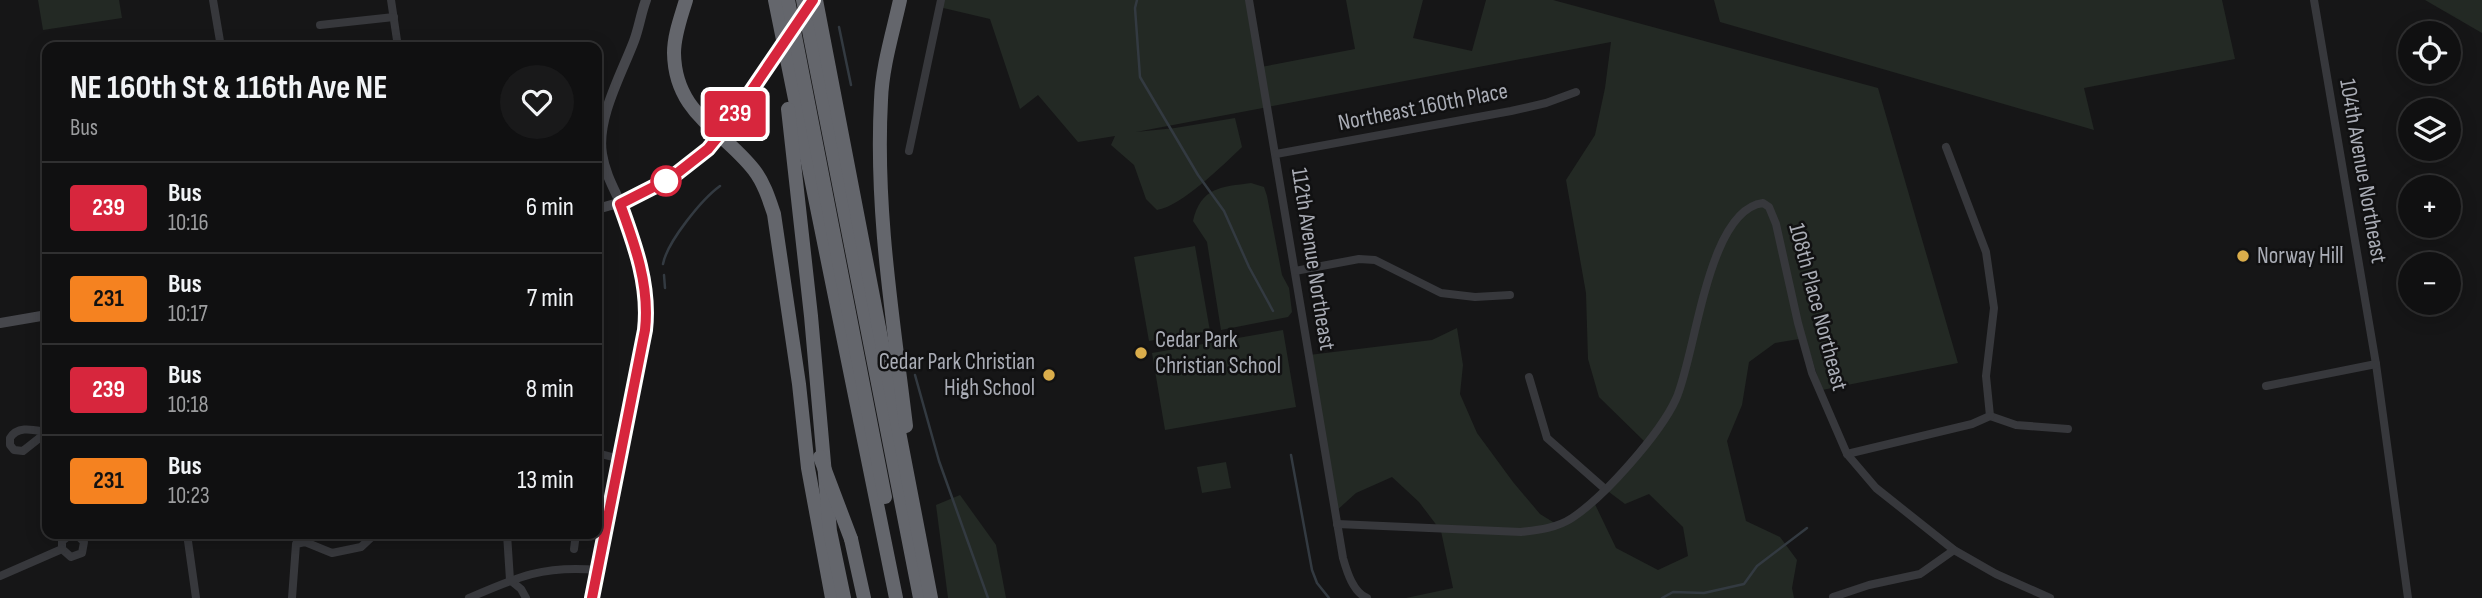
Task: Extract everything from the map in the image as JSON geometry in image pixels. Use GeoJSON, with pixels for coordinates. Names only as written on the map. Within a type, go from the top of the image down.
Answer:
{"type":"FeatureCollection","features":[{"type":"Feature","properties":{"kind":"highway"},"geometry":{"type":"LineString","coordinates":[[686,0],[675,37],[674,54],[685,97],[701,120],[753,169],[769,199],[778,235],[803,431],[832,598]]}},
{"type":"Feature","properties":{"kind":"highway"},"geometry":{"type":"LineString","coordinates":[[774,0],[796,171],[828,508],[844,598]]}},
{"type":"Feature","properties":{"kind":"highway"},"geometry":{"type":"LineString","coordinates":[[774,0],[896,598]]}},
{"type":"Feature","properties":{"kind":"highway"},"geometry":{"type":"LineString","coordinates":[[788,0],[905,598]]}},
{"type":"Feature","properties":{"kind":"highway"},"geometry":{"type":"LineString","coordinates":[[803,0],[920,598]]}},
{"type":"Feature","properties":{"kind":"highway"},"geometry":{"type":"LineString","coordinates":[[815,0],[931,598]]}},
{"type":"Feature","properties":{"kind":"highway"},"geometry":{"type":"LineString","coordinates":[[900,0],[881,97],[879,183],[883,237],[921,549]]}},
{"type":"Feature","properties":{"kind":"highway"},"geometry":{"type":"LineString","coordinates":[[799,384],[814,441],[851,539],[864,598]]}},
{"type":"Feature","properties":{"kind":"street"},"geometry":{"type":"LineString","coordinates":[[213,0],[220,42]]}},
{"type":"Feature","properties":{"kind":"street"},"geometry":{"type":"LineString","coordinates":[[391,0],[397,42]]}},
{"type":"Feature","properties":{"kind":"street"},"geometry":{"type":"LineString","coordinates":[[592,598],[647,313],[637,251],[608,180],[602,152],[602,136],[646,0]]}},
{"type":"Feature","properties":{"kind":"street"},"geometry":{"type":"LineString","coordinates":[[602,208],[620,204],[671,178],[708,149],[815,0]]}},
{"type":"Feature","properties":{"kind":"street"},"geometry":{"type":"LineString","coordinates":[[909,151],[941,0]]}},
{"type":"Feature","properties":{"kind":"street","name":"112th Avenue Northeast"},"geometry":{"type":"LineString","coordinates":[[1249,0],[1337,524],[1348,575],[1363,597]]}},
{"type":"Feature","properties":{"kind":"street","name":"104th Avenue Northeast"},"geometry":{"type":"LineString","coordinates":[[2314,0],[2376,364],[2408,598]]}},
{"type":"Feature","properties":{"kind":"street"},"geometry":{"type":"LineString","coordinates":[[320,25],[394,17]]}},
{"type":"Feature","properties":{"kind":"street","name":"Northeast 160th Place"},"geometry":{"type":"LineString","coordinates":[[1276,154],[1511,111],[1546,103],[1576,92]]}},
{"type":"Feature","properties":{"kind":"street"},"geometry":{"type":"LineString","coordinates":[[1946,147],[1990,268],[1994,308],[1986,376],[1990,416]]}},
{"type":"Feature","properties":{"kind":"street","name":"108th Place Northeast"},"geometry":{"type":"LineString","coordinates":[[1337,524],[1528,531],[1544,529],[1571,519],[1605,489],[1664,423],[1677,396],[1718,248],[1732,224],[1755,204],[1763,203],[1769,207],[1776,224],[1812,373],[1847,454]]}},
{"type":"Feature","properties":{"kind":"street"},"geometry":{"type":"LineString","coordinates":[[1295,271],[1359,259],[1375,260],[1441,293],[1465,296],[1510,295]]}},
{"type":"Feature","properties":{"kind":"street"},"geometry":{"type":"LineString","coordinates":[[0,323],[42,316]]}},
{"type":"Feature","properties":{"kind":"street"},"geometry":{"type":"LineString","coordinates":[[2266,386],[2376,364]]}},
{"type":"Feature","properties":{"kind":"street"},"geometry":{"type":"LineString","coordinates":[[1530,377],[1547,438],[1605,489]]}},
{"type":"Feature","properties":{"kind":"street"},"geometry":{"type":"LineString","coordinates":[[2050,598],[1996,574],[1954,550],[1876,488],[1847,454],[1972,424],[1990,416],[2016,425],[2067,429]]}},
{"type":"Feature","properties":{"kind":"street"},"geometry":{"type":"LineString","coordinates":[[602,454],[620,459]]}},
{"type":"Feature","properties":{"kind":"street"},"geometry":{"type":"LineString","coordinates":[[62,549],[64,539]]}},
{"type":"Feature","properties":{"kind":"street"},"geometry":{"type":"LineString","coordinates":[[62,549],[71,556],[82,553],[84,541],[81,539]]}},
{"type":"Feature","properties":{"kind":"street"},"geometry":{"type":"LineString","coordinates":[[188,539],[196,598]]}},
{"type":"Feature","properties":{"kind":"street"},"geometry":{"type":"LineString","coordinates":[[292,598],[296,544],[305,542],[332,553],[361,547],[370,539]]}},
{"type":"Feature","properties":{"kind":"street"},"geometry":{"type":"LineString","coordinates":[[507,539],[510,580],[522,589],[526,598]]}},
{"type":"Feature","properties":{"kind":"street"},"geometry":{"type":"LineString","coordinates":[[574,549],[575,539]]}},
{"type":"Feature","properties":{"kind":"street"},"geometry":{"type":"LineString","coordinates":[[0,576],[62,549]]}},
{"type":"Feature","properties":{"kind":"street"},"geometry":{"type":"LineString","coordinates":[[1833,597],[1869,585],[1920,574],[1954,550]]}},
{"type":"Feature","properties":{"kind":"street"},"geometry":{"type":"LineString","coordinates":[[469,598],[510,580],[550,569],[570,567],[598,570]]}},
{"type":"Feature","properties":{"kind":"shaded area"},"geometry":{"type":"Polygon","coordinates":[[[38,0],[119,0],[122,18],[43,30],[38,0]]]}},
{"type":"Feature","properties":{"kind":"shaded area"},"geometry":{"type":"Polygon","coordinates":[[[941,0],[1249,0],[1261,67],[1355,49],[1346,0],[1423,0],[1413,38],[1472,51],[1486,0],[1553,0],[1878,88],[1958,363],[1822,390],[1805,338],[1775,343],[1749,362],[1742,405],[1727,441],[1746,521],[1780,537],[1797,560],[1792,588],[1794,598],[1406,598],[1453,588],[1441,531],[1419,502],[1392,477],[1356,493],[1335,512],[1309,355],[1432,340],[1457,328],[1463,365],[1460,394],[1477,433],[1540,514],[1561,527],[1592,498],[1616,548],[1658,570],[1688,556],[1683,527],[1649,494],[1625,504],[1605,489],[1644,441],[1599,397],[1588,359],[1586,293],[1566,180],[1595,135],[1611,42],[1136,132],[1235,118],[1242,147],[1190,193],[1157,210],[1146,199],[1134,165],[1111,145],[1115,136],[1078,142],[1038,95],[1020,109],[990,19],[939,7],[941,0]]]}},
{"type":"Feature","properties":{"kind":"shaded area"},"geometry":{"type":"Polygon","coordinates":[[[1714,0],[2222,0],[2235,59],[2084,88],[2094,130],[1720,22],[1714,0]]]}},
{"type":"Feature","properties":{"kind":"shaded area"},"geometry":{"type":"Polygon","coordinates":[[[2425,0],[2482,0],[2482,33],[2425,0]]]}},
{"type":"Feature","properties":{"kind":"shaded area"},"geometry":{"type":"Polygon","coordinates":[[[1251,183],[1264,187],[1267,196],[1282,275],[1289,288],[1292,312],[1288,317],[1221,330],[1207,242],[1193,221],[1201,201],[1207,195],[1222,188],[1251,183]]]}},
{"type":"Feature","properties":{"kind":"shaded area"},"geometry":{"type":"Polygon","coordinates":[[[1195,246],[1210,331],[1149,341],[1134,257],[1195,246]]]}},
{"type":"Feature","properties":{"kind":"shaded area"},"geometry":{"type":"Polygon","coordinates":[[[1283,330],[1296,407],[1165,430],[1152,353],[1283,330]]]}},
{"type":"Feature","properties":{"kind":"shaded area"},"geometry":{"type":"Polygon","coordinates":[[[1226,462],[1231,488],[1202,493],[1197,467],[1226,462]]]}},
{"type":"Feature","properties":{"kind":"shaded area"},"geometry":{"type":"Polygon","coordinates":[[[960,495],[996,545],[1006,598],[948,598],[936,505],[960,495]]]}},
{"type":"Feature","properties":{"kind":"waterway"},"geometry":{"type":"LineString","coordinates":[[1137,0],[1135,8],[1140,77],[1198,175],[1224,211],[1249,267],[1273,311]]}},
{"type":"Feature","properties":{"kind":"waterway"},"geometry":{"type":"LineString","coordinates":[[839,27],[851,85]]}},
{"type":"Feature","properties":{"kind":"waterway"},"geometry":{"type":"LineString","coordinates":[[663,264],[671,244],[686,222],[720,186]]}},
{"type":"Feature","properties":{"kind":"waterway"},"geometry":{"type":"LineString","coordinates":[[664,275],[665,288]]}},
{"type":"Feature","properties":{"kind":"waterway"},"geometry":{"type":"LineString","coordinates":[[915,375],[939,461],[988,598]]}},
{"type":"Feature","properties":{"kind":"waterway"},"geometry":{"type":"LineString","coordinates":[[1291,455],[1312,570],[1317,583],[1329,598]]}},
{"type":"Feature","properties":{"kind":"waterway"},"geometry":{"type":"LineString","coordinates":[[1662,598],[1673,592],[1704,593],[1744,584],[1757,566],[1807,528]]}},
{"type":"Feature","properties":{"kind":"bus line","name":"239"},"geometry":{"type":"LineString","coordinates":[[592,598],[647,313],[637,251],[620,204],[671,178],[708,149],[730,122],[813,0]]}},
{"type":"Feature","properties":{"kind":"place","name":"Norway Hill"},"geometry":{"type":"Point","coordinates":[2243,256]}},
{"type":"Feature","properties":{"kind":"place","name":"Cedar Park Christian School"},"geometry":{"type":"Point","coordinates":[1141,353]}},
{"type":"Feature","properties":{"kind":"place","name":"Cedar Park Christian High School"},"geometry":{"type":"Point","coordinates":[1049,375]}}]}
